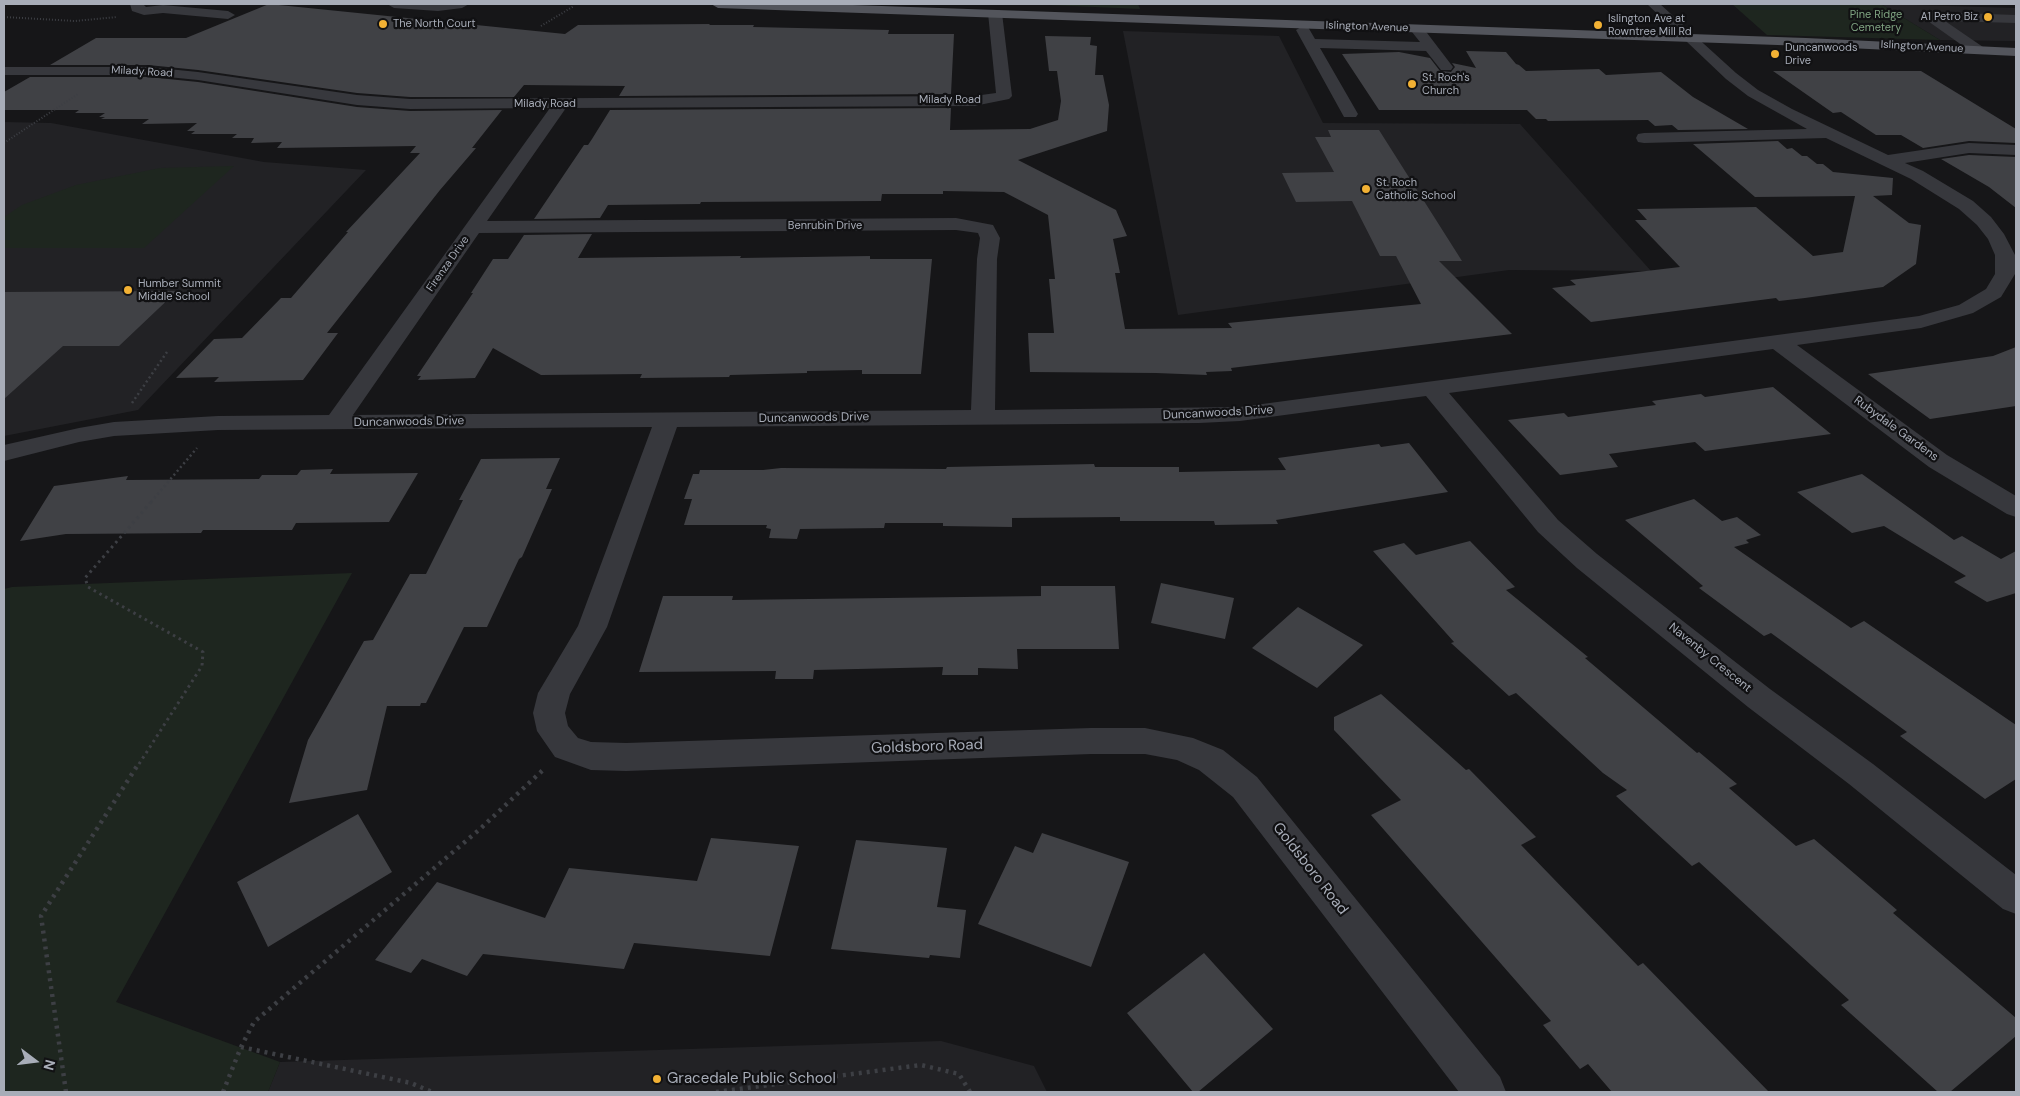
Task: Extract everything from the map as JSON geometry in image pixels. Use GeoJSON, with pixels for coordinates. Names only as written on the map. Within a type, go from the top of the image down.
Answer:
{"type":"FeatureCollection","features":[{"type":"Feature","properties":{"kind":"main road","name":"Islington Avenue"},"geometry":{"type":"LineString","coordinates":[[718,4],[1690,38],[2016,52]]}},
{"type":"Feature","properties":{"kind":"street"},"geometry":{"type":"LineString","coordinates":[[174,8],[200,4]]}},
{"type":"Feature","properties":{"kind":"street"},"geometry":{"type":"LineString","coordinates":[[394,4],[438,7],[462,4]]}},
{"type":"Feature","properties":{"kind":"street","name":"Duncanwoods Drive"},"geometry":{"type":"LineString","coordinates":[[4,453],[79,435],[114,430],[218,423],[1199,416],[1240,414],[1780,343],[1921,322],[1966,310],[1994,293],[2005,274],[2005,255],[1997,238],[1984,221],[1966,205],[1944,190],[1786,112],[1753,93],[1731,76],[1653,4]]}},
{"type":"Feature","properties":{"kind":"street"},"geometry":{"type":"LineString","coordinates":[[141,7],[174,8],[228,15]]}},
{"type":"Feature","properties":{"kind":"street","name":"Milady Road"},"geometry":{"type":"LineString","coordinates":[[4,71],[148,71],[198,76],[357,100],[410,104],[974,101],[996,99],[1004,96],[995,13]]}},
{"type":"Feature","properties":{"kind":"street"},"geometry":{"type":"LineString","coordinates":[[1978,50],[1930,16],[2016,19]]}},
{"type":"Feature","properties":{"kind":"street"},"geometry":{"type":"LineString","coordinates":[[1300,24],[1350,114]]}},
{"type":"Feature","properties":{"kind":"street"},"geometry":{"type":"LineString","coordinates":[[1417,28],[1446,67]]}},
{"type":"Feature","properties":{"kind":"street"},"geometry":{"type":"LineString","coordinates":[[1953,32],[1980,33]]}},
{"type":"Feature","properties":{"kind":"street"},"geometry":{"type":"LineString","coordinates":[[1310,43],[1431,47]]}},
{"type":"Feature","properties":{"kind":"street","name":"Firenza Drive"},"geometry":{"type":"LineString","coordinates":[[335,423],[561,104]]}},
{"type":"Feature","properties":{"kind":"street"},"geometry":{"type":"LineString","coordinates":[[1644,138],[1829,132]]}},
{"type":"Feature","properties":{"kind":"street"},"geometry":{"type":"LineString","coordinates":[[1886,160],[1968,148],[2016,150]]}},
{"type":"Feature","properties":{"kind":"street","name":"Benrubin Drive"},"geometry":{"type":"LineString","coordinates":[[474,227],[956,224],[986,229],[990,238],[987,260],[983,417]]}},
{"type":"Feature","properties":{"kind":"street","name":"Rubydale Gardens"},"geometry":{"type":"LineString","coordinates":[[1780,343],[1938,461],[2016,508]]}},
{"type":"Feature","properties":{"kind":"street","name":"Navenby Crescent"},"geometry":{"type":"LineString","coordinates":[[1434,389],[1548,526],[1587,561],[1759,698],[1861,774],[2016,897]]}},
{"type":"Feature","properties":{"kind":"street"},"geometry":{"type":"LineString","coordinates":[[568,748],[553,731],[548,713],[552,700],[592,627],[667,420]]}},
{"type":"Feature","properties":{"kind":"street","name":"Goldsboro Road"},"geometry":{"type":"LineString","coordinates":[[568,748],[591,756],[626,757],[1091,741],[1145,741],[1180,747],[1211,760],[1245,787],[1485,1092]]}},
{"type":"Feature","properties":{"kind":"path"},"geometry":{"type":"LineString","coordinates":[[541,26],[574,6]]}},
{"type":"Feature","properties":{"kind":"path"},"geometry":{"type":"LineString","coordinates":[[4,17],[75,21],[125,16],[141,7]]}},
{"type":"Feature","properties":{"kind":"path"},"geometry":{"type":"LineString","coordinates":[[4,143],[84,90]]}},
{"type":"Feature","properties":{"kind":"path"},"geometry":{"type":"LineString","coordinates":[[128,409],[167,352]]}},
{"type":"Feature","properties":{"kind":"path"},"geometry":{"type":"LineString","coordinates":[[66,1092],[41,916],[202,666],[203,652],[88,587],[85,578],[218,423]]}},
{"type":"Feature","properties":{"kind":"path"},"geometry":{"type":"LineString","coordinates":[[223,1092],[241,1047],[254,1022],[480,829],[568,748]]}},
{"type":"Feature","properties":{"kind":"path"},"geometry":{"type":"LineString","coordinates":[[241,1047],[411,1083],[432,1092]]}},
{"type":"Feature","properties":{"kind":"path"},"geometry":{"type":"LineString","coordinates":[[716,1092],[921,1065],[959,1074],[970,1092]]}},
{"type":"Feature","properties":{"kind":"shaded area"},"geometry":{"type":"Polygon","coordinates":[[[1881,4],[2016,8],[2016,41],[1940,40],[1881,4]]]}},
{"type":"Feature","properties":{"kind":"shaded area","name":"St. Roch Catholic School"},"geometry":{"type":"Polygon","coordinates":[[[1123,31],[1279,36],[1323,123],[1520,124],[1651,271],[1509,270],[1178,315],[1123,31]]]}},
{"type":"Feature","properties":{"kind":"shaded area","name":"Humber Summit Middle School"},"geometry":{"type":"Polygon","coordinates":[[[4,122],[51,123],[264,162],[366,170],[138,410],[4,436],[4,122]]]}},
{"type":"Feature","properties":{"kind":"shaded area","name":"Gracedale Public School"},"geometry":{"type":"Polygon","coordinates":[[[941,1041],[1034,1066],[1047,1092],[268,1092],[280,1062],[941,1041]]]}},
{"type":"Feature","properties":{"kind":"green space"},"geometry":{"type":"Polygon","coordinates":[[[1026,4],[1138,4],[1140,9],[1026,4]]]}},
{"type":"Feature","properties":{"kind":"green space","name":"Pine Ridge Cemetery"},"geometry":{"type":"Polygon","coordinates":[[[1732,4],[1881,4],[1940,40],[1767,35],[1732,4]]]}},
{"type":"Feature","properties":{"kind":"green space"},"geometry":{"type":"Polygon","coordinates":[[[234,166],[144,248],[4,248],[4,217],[22,205],[76,185],[160,168],[234,166]]]}},
{"type":"Feature","properties":{"kind":"green space"},"geometry":{"type":"Polygon","coordinates":[[[352,573],[116,1002],[280,1062],[268,1092],[4,1092],[4,589],[12,587],[352,573]]]}},
{"type":"Feature","properties":{"kind":"building"},"geometry":{"type":"Polygon","coordinates":[[[269,4],[565,34],[578,25],[710,24],[754,25],[753,27],[889,30],[888,34],[954,34],[951,94],[619,96],[625,86],[524,85],[514,97],[410,97],[357,93],[198,70],[148,65],[50,65],[96,38],[186,38],[269,4]]]}},
{"type":"Feature","properties":{"kind":"building"},"geometry":{"type":"Polygon","coordinates":[[[1045,36],[1091,37],[1090,45],[1097,46],[1095,75],[1103,75],[1109,105],[1107,131],[1018,160],[1116,210],[1127,236],[1113,239],[1120,273],[1115,273],[1125,329],[1232,328],[1228,323],[1421,304],[1396,256],[1380,256],[1352,201],[1296,202],[1282,173],[1334,172],[1315,137],[1331,137],[1328,130],[1379,130],[1462,261],[1439,261],[1512,334],[1231,368],[1232,371],[1206,372],[1207,375],[1030,372],[1028,333],[1054,333],[1049,279],[1055,279],[1048,215],[1004,192],[943,191],[943,194],[882,194],[881,201],[701,202],[700,204],[608,205],[600,218],[534,219],[584,145],[588,145],[610,110],[951,108],[950,130],[1030,129],[1058,120],[1061,101],[1057,71],[1049,71],[1045,36]]]}},
{"type":"Feature","properties":{"kind":"building"},"geometry":{"type":"Polygon","coordinates":[[[1466,51],[1506,52],[1516,64],[1526,71],[1599,69],[1606,75],[1661,72],[1693,97],[1748,129],[1678,130],[1672,125],[1655,126],[1648,120],[1548,121],[1546,119],[1536,119],[1527,110],[1379,110],[1342,54],[1399,52],[1430,58],[1440,71],[1451,72],[1455,67],[1452,63],[1476,68],[1466,51]]]}},
{"type":"Feature","properties":{"kind":"building"},"geometry":{"type":"Polygon","coordinates":[[[1773,71],[1921,71],[2016,129],[2016,143],[1969,141],[1923,148],[1901,135],[1876,135],[1841,112],[1833,113],[1773,71]]]}},
{"type":"Feature","properties":{"kind":"building"},"geometry":{"type":"Polygon","coordinates":[[[30,77],[148,77],[198,82],[357,107],[410,111],[502,110],[472,148],[476,148],[440,190],[327,333],[338,333],[303,380],[214,382],[219,377],[176,378],[214,339],[242,338],[281,298],[291,298],[348,232],[346,232],[420,153],[410,153],[416,146],[277,148],[282,142],[251,143],[254,138],[232,138],[237,134],[191,134],[195,131],[187,131],[197,123],[142,124],[149,119],[101,119],[105,117],[99,117],[105,113],[75,113],[79,110],[4,110],[4,92],[30,77]]]}},
{"type":"Feature","properties":{"kind":"building"},"geometry":{"type":"Polygon","coordinates":[[[1778,141],[1787,149],[1792,148],[1817,164],[1823,164],[1833,172],[1893,178],[1892,195],[1873,196],[1909,223],[1921,225],[1916,264],[1883,287],[1779,301],[1776,298],[1591,322],[1552,288],[1576,285],[1570,280],[1680,267],[1635,220],[1647,220],[1637,209],[1756,207],[1813,256],[1843,252],[1855,196],[1755,197],[1693,144],[1778,141]]]}},
{"type":"Feature","properties":{"kind":"building"},"geometry":{"type":"Polygon","coordinates":[[[1969,155],[2016,157],[2016,208],[1989,187],[1941,159],[1969,155]]]}},
{"type":"Feature","properties":{"kind":"building"},"geometry":{"type":"Polygon","coordinates":[[[592,234],[578,258],[870,256],[870,259],[932,259],[921,374],[862,374],[862,370],[730,375],[729,377],[640,378],[642,374],[541,375],[493,348],[475,378],[418,380],[421,376],[417,376],[473,293],[471,293],[493,259],[508,259],[524,235],[592,234]]]}},
{"type":"Feature","properties":{"kind":"building"},"geometry":{"type":"Polygon","coordinates":[[[177,291],[119,346],[63,346],[4,399],[4,292],[177,291]]]}},
{"type":"Feature","properties":{"kind":"building"},"geometry":{"type":"Polygon","coordinates":[[[2016,347],[2016,406],[1930,419],[1868,374],[1993,356],[2016,347]]]}},
{"type":"Feature","properties":{"kind":"building"},"geometry":{"type":"Polygon","coordinates":[[[1773,387],[1831,434],[1705,451],[1695,442],[1609,454],[1618,467],[1560,475],[1508,420],[1564,413],[1568,417],[1656,405],[1652,401],[1701,394],[1705,397],[1773,387]]]}},
{"type":"Feature","properties":{"kind":"building"},"geometry":{"type":"Polygon","coordinates":[[[1409,443],[1448,492],[1276,520],[1278,524],[1215,525],[1214,521],[1120,521],[1120,517],[1012,518],[1012,527],[943,526],[943,523],[885,523],[884,528],[800,529],[797,539],[769,538],[771,529],[766,528],[767,525],[684,525],[692,499],[684,499],[693,474],[699,474],[700,470],[763,470],[781,468],[946,469],[947,467],[1094,464],[1095,467],[1179,467],[1179,472],[1286,470],[1278,458],[1379,444],[1381,447],[1409,443]]]}},
{"type":"Feature","properties":{"kind":"building"},"geometry":{"type":"Polygon","coordinates":[[[560,458],[546,489],[552,489],[522,557],[519,559],[487,627],[464,627],[426,703],[421,703],[420,706],[387,706],[367,790],[289,803],[308,740],[364,641],[373,640],[410,574],[426,574],[463,500],[459,500],[481,459],[560,458]]]}},
{"type":"Feature","properties":{"kind":"building"},"geometry":{"type":"Polygon","coordinates":[[[333,469],[330,474],[418,473],[389,522],[296,523],[292,530],[203,530],[201,533],[66,534],[20,541],[54,486],[128,476],[126,480],[259,479],[262,475],[297,475],[301,470],[333,469]]]}},
{"type":"Feature","properties":{"kind":"building"},"geometry":{"type":"Polygon","coordinates":[[[1862,474],[1954,540],[1962,536],[2001,559],[2016,551],[2016,593],[1987,602],[1954,582],[1966,576],[1884,526],[1852,533],[1797,492],[1862,474]]]}},
{"type":"Feature","properties":{"kind":"building"},"geometry":{"type":"Polygon","coordinates":[[[1694,499],[1722,521],[1737,517],[1761,535],[1746,540],[1749,543],[1734,547],[1851,628],[1864,621],[2016,725],[2016,779],[1985,799],[1900,736],[1907,732],[1771,633],[1764,636],[1699,588],[1703,586],[1625,520],[1694,499]]]}},
{"type":"Feature","properties":{"kind":"building"},"geometry":{"type":"Polygon","coordinates":[[[1470,541],[1515,587],[1506,590],[1588,657],[1585,658],[1697,753],[1699,752],[1737,784],[1729,788],[1796,846],[1814,839],[1897,910],[1893,913],[2016,1018],[2016,1036],[1950,1092],[1938,1092],[1841,1005],[1849,1000],[1699,862],[1692,866],[1616,796],[1627,790],[1603,773],[1516,693],[1509,696],[1451,643],[1454,642],[1373,551],[1404,543],[1416,555],[1470,541]]]}},
{"type":"Feature","properties":{"kind":"building"},"geometry":{"type":"Polygon","coordinates":[[[1161,583],[1234,598],[1225,639],[1151,623],[1161,583]]]}},
{"type":"Feature","properties":{"kind":"building"},"geometry":{"type":"Polygon","coordinates":[[[1041,586],[1115,586],[1119,649],[1017,649],[1018,669],[978,668],[978,675],[942,675],[943,667],[814,670],[813,679],[775,679],[776,671],[639,672],[663,596],[733,596],[732,600],[1041,596],[1041,586]]]}},
{"type":"Feature","properties":{"kind":"building"},"geometry":{"type":"Polygon","coordinates":[[[1298,607],[1363,645],[1317,688],[1252,648],[1298,607]]]}},
{"type":"Feature","properties":{"kind":"building"},"geometry":{"type":"Polygon","coordinates":[[[1381,694],[1466,770],[1469,769],[1536,837],[1521,845],[1638,966],[1643,963],[1769,1092],[1612,1092],[1588,1064],[1580,1069],[1543,1025],[1551,1021],[1371,815],[1401,800],[1334,730],[1334,717],[1381,694]]]}},
{"type":"Feature","properties":{"kind":"building"},"geometry":{"type":"Polygon","coordinates":[[[358,814],[392,872],[268,947],[237,882],[358,814]]]}},
{"type":"Feature","properties":{"kind":"building"},"geometry":{"type":"Polygon","coordinates":[[[1042,833],[1129,862],[1091,967],[978,924],[1015,846],[1033,853],[1042,833]]]}},
{"type":"Feature","properties":{"kind":"building"},"geometry":{"type":"Polygon","coordinates":[[[711,838],[799,846],[770,956],[634,943],[624,969],[483,954],[467,976],[422,959],[411,973],[375,960],[437,882],[545,918],[569,868],[697,881],[711,838]]]}},
{"type":"Feature","properties":{"kind":"building"},"geometry":{"type":"Polygon","coordinates":[[[856,840],[947,848],[937,907],[966,910],[960,958],[930,955],[929,958],[831,949],[856,840]]]}},
{"type":"Feature","properties":{"kind":"building"},"geometry":{"type":"Polygon","coordinates":[[[1204,953],[1273,1029],[1198,1092],[1193,1092],[1127,1013],[1204,953]]]}},
{"type":"Feature","properties":{"kind":"place","name":"A1 Petro Biz"},"geometry":{"type":"Point","coordinates":[1988,17]}},
{"type":"Feature","properties":{"kind":"place","name":"The North Court"},"geometry":{"type":"Point","coordinates":[383,24]}},
{"type":"Feature","properties":{"kind":"place","name":"Islington Ave at Rowntree Mill Rd"},"geometry":{"type":"Point","coordinates":[1598,25]}},
{"type":"Feature","properties":{"kind":"place","name":"Duncanwoods Drive"},"geometry":{"type":"Point","coordinates":[1775,54]}},
{"type":"Feature","properties":{"kind":"place","name":"St. Roch's Church"},"geometry":{"type":"Point","coordinates":[1412,84]}},
{"type":"Feature","properties":{"kind":"place","name":"St. Roch Catholic School"},"geometry":{"type":"Point","coordinates":[1366,189]}},
{"type":"Feature","properties":{"kind":"place","name":"Humber Summit Middle School"},"geometry":{"type":"Point","coordinates":[128,290]}},
{"type":"Feature","properties":{"kind":"place","name":"Gracedale Public School"},"geometry":{"type":"Point","coordinates":[657,1079]}}]}
